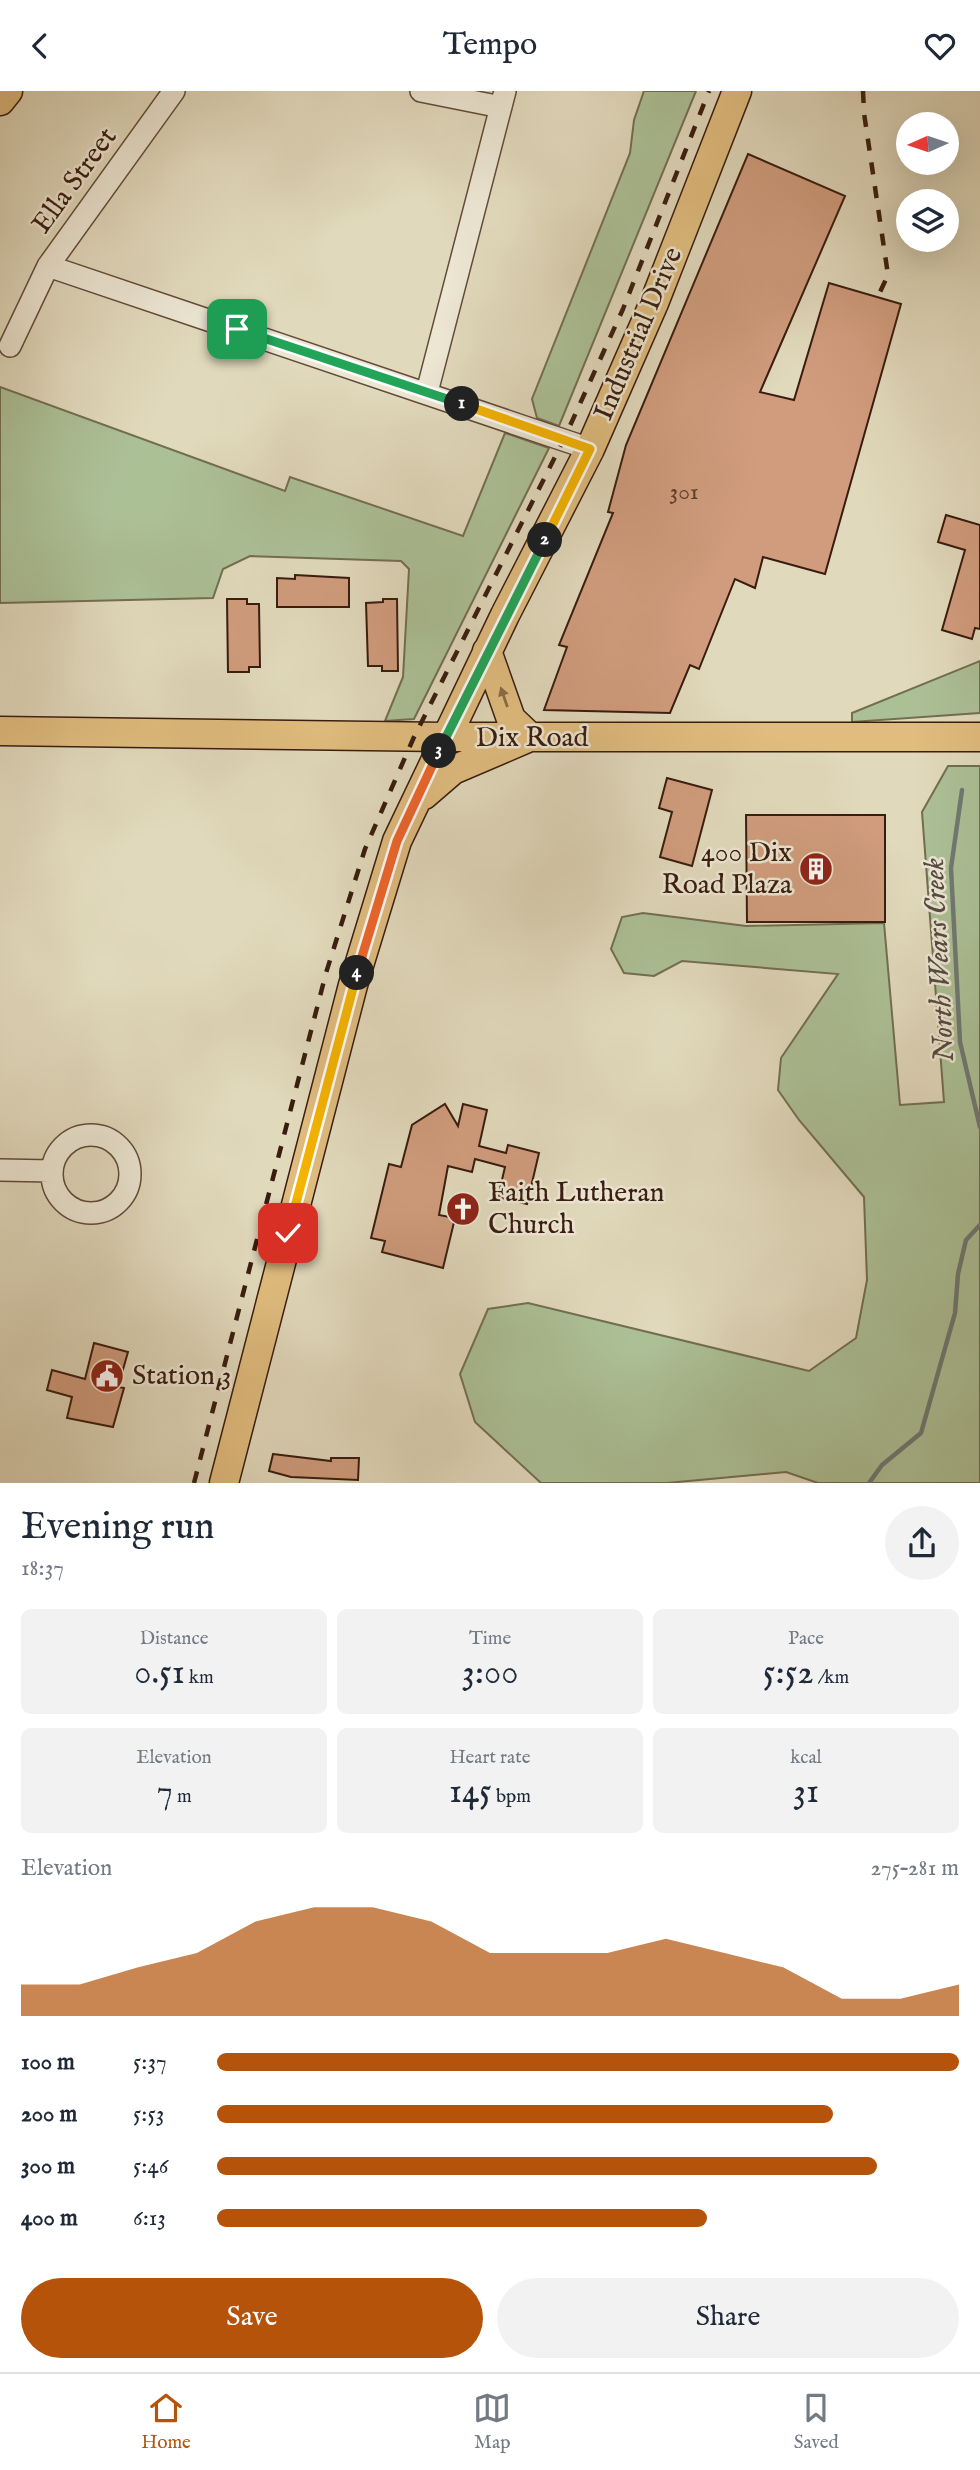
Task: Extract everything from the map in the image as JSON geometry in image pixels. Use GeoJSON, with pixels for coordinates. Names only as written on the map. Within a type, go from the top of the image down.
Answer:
{"type":"FeatureCollection","features":[{"type":"Feature","properties":{"kind":"main road"},"geometry":{"type":"LineString","coordinates":[[0,101],[8,91]]}},
{"type":"Feature","properties":{"kind":"main road","name":"Industrial Drive"},"geometry":{"type":"LineString","coordinates":[[224,1483],[353,985],[397,841],[445,737],[590,449],[654,303],[737,91]]}},
{"type":"Feature","properties":{"kind":"main road"},"geometry":{"type":"LineString","coordinates":[[414,804],[453,769],[530,737],[511,719],[488,651]]}},
{"type":"Feature","properties":{"kind":"main road","name":"Dix Road"},"geometry":{"type":"LineString","coordinates":[[0,731],[445,737],[980,737]]}},
{"type":"Feature","properties":{"kind":"street","name":"Ella Street"},"geometry":{"type":"LineString","coordinates":[[10,346],[48,267],[174,91]]}},
{"type":"Feature","properties":{"kind":"street"},"geometry":{"type":"LineString","coordinates":[[421,91],[503,99],[427,392]]}},
{"type":"Feature","properties":{"kind":"street"},"geometry":{"type":"LineString","coordinates":[[48,267],[427,392],[590,449]]}},
{"type":"Feature","properties":{"kind":"street"},"geometry":{"type":"LineString","coordinates":[[0,1170],[52,1171]]}},
{"type":"Feature","properties":{"kind":"green space"},"geometry":{"type":"Polygon","coordinates":[[[644,91],[696,91],[559,426],[537,418],[532,399],[630,153],[634,120],[644,91]]]}},
{"type":"Feature","properties":{"kind":"green space"},"geometry":{"type":"Polygon","coordinates":[[[0,387],[285,491],[290,477],[463,536],[505,433],[549,448],[414,719],[385,721],[403,677],[409,569],[401,561],[250,556],[223,569],[213,598],[0,603],[0,387]]]}},
{"type":"Feature","properties":{"kind":"green space"},"geometry":{"type":"Polygon","coordinates":[[[980,661],[980,713],[852,722],[852,713],[980,661]]]}},
{"type":"Feature","properties":{"kind":"green space"},"geometry":{"type":"Polygon","coordinates":[[[948,766],[980,766],[980,1483],[818,1483],[786,1472],[667,1483],[541,1483],[475,1422],[460,1374],[488,1309],[528,1303],[809,1371],[856,1338],[867,1280],[864,1197],[799,1120],[778,1090],[781,1058],[838,974],[682,961],[654,976],[624,973],[611,949],[622,917],[643,913],[746,926],[884,923],[900,1105],[944,1102],[922,812],[948,766]]]}},
{"type":"Feature","properties":{"kind":"building"},"geometry":{"type":"Polygon","coordinates":[[[748,154],[845,196],[760,392],[794,400],[829,283],[901,304],[825,574],[763,557],[755,588],[735,579],[699,669],[690,665],[670,713],[544,710],[567,647],[559,645],[613,513],[608,512],[626,445],[748,154]]]}},
{"type":"Feature","properties":{"kind":"building"},"geometry":{"type":"Polygon","coordinates":[[[946,515],[980,525],[980,629],[975,628],[972,639],[942,630],[965,550],[938,542],[946,515]]]}},
{"type":"Feature","properties":{"kind":"building"},"geometry":{"type":"Polygon","coordinates":[[[295,575],[349,578],[349,607],[277,607],[277,578],[295,579],[295,575]]]}},
{"type":"Feature","properties":{"kind":"building"},"geometry":{"type":"Polygon","coordinates":[[[227,599],[247,599],[247,604],[259,604],[260,667],[249,667],[249,672],[228,672],[227,599]]]}},
{"type":"Feature","properties":{"kind":"building"},"geometry":{"type":"Polygon","coordinates":[[[383,599],[397,599],[398,671],[382,671],[382,666],[368,666],[366,603],[383,602],[383,599]]]}},
{"type":"Feature","properties":{"kind":"building"},"geometry":{"type":"Polygon","coordinates":[[[667,778],[712,790],[692,866],[660,857],[672,812],[659,808],[667,778]]]}},
{"type":"Feature","properties":{"kind":"building","name":"400 Dix Road Plaza"},"geometry":{"type":"Polygon","coordinates":[[[746,815],[885,815],[885,922],[747,922],[746,815]]]}},
{"type":"Feature","properties":{"kind":"building"},"geometry":{"type":"Polygon","coordinates":[[[445,1104],[458,1126],[463,1104],[487,1110],[479,1146],[506,1153],[508,1145],[539,1153],[527,1204],[498,1197],[505,1167],[475,1159],[472,1172],[448,1166],[439,1215],[455,1218],[443,1268],[382,1252],[385,1241],[371,1238],[389,1164],[401,1167],[412,1125],[445,1104]]]}},
{"type":"Feature","properties":{"kind":"building"},"geometry":{"type":"Polygon","coordinates":[[[94,1343],[128,1352],[118,1387],[124,1388],[113,1427],[67,1418],[72,1397],[47,1390],[52,1370],[85,1379],[94,1343]]]}},
{"type":"Feature","properties":{"kind":"building"},"geometry":{"type":"Polygon","coordinates":[[[273,1454],[331,1461],[331,1458],[359,1458],[358,1480],[291,1477],[269,1471],[273,1454]]]}},
{"type":"Feature","properties":{"kind":"waterway","name":"North Wears Creek"},"geometry":{"type":"LineString","coordinates":[[962,790],[951,868],[960,1042],[980,1127]]}},
{"type":"Feature","properties":{"kind":"waterway","name":"North Wears Creek"},"geometry":{"type":"LineString","coordinates":[[869,1483],[882,1465],[921,1433],[955,1313],[958,1274],[966,1240],[980,1225]]}},
{"type":"Feature","properties":{"kind":"railway"},"geometry":{"type":"LineString","coordinates":[[194,1483],[326,973],[365,849],[414,737],[564,439],[623,309],[709,91]]}},
{"type":"Feature","properties":{"kind":"railway"},"geometry":{"type":"LineString","coordinates":[[863,91],[888,275],[880,292]]}},
{"type":"Feature","properties":{"kind":"place","name":"400 Dix Road Plaza"},"geometry":{"type":"Point","coordinates":[816,869]}},
{"type":"Feature","properties":{"kind":"place","name":"Faith Lutheran Church"},"geometry":{"type":"Point","coordinates":[463,1209]}},
{"type":"Feature","properties":{"kind":"place","name":"Station 3"},"geometry":{"type":"Point","coordinates":[107,1376]}},
{"type":"Feature","properties":{"kind":"route"},"geometry":{"type":"LineString","coordinates":[[237,329],[590,449],[505,615],[397,841],[353,985],[288,1233]]}}]}
